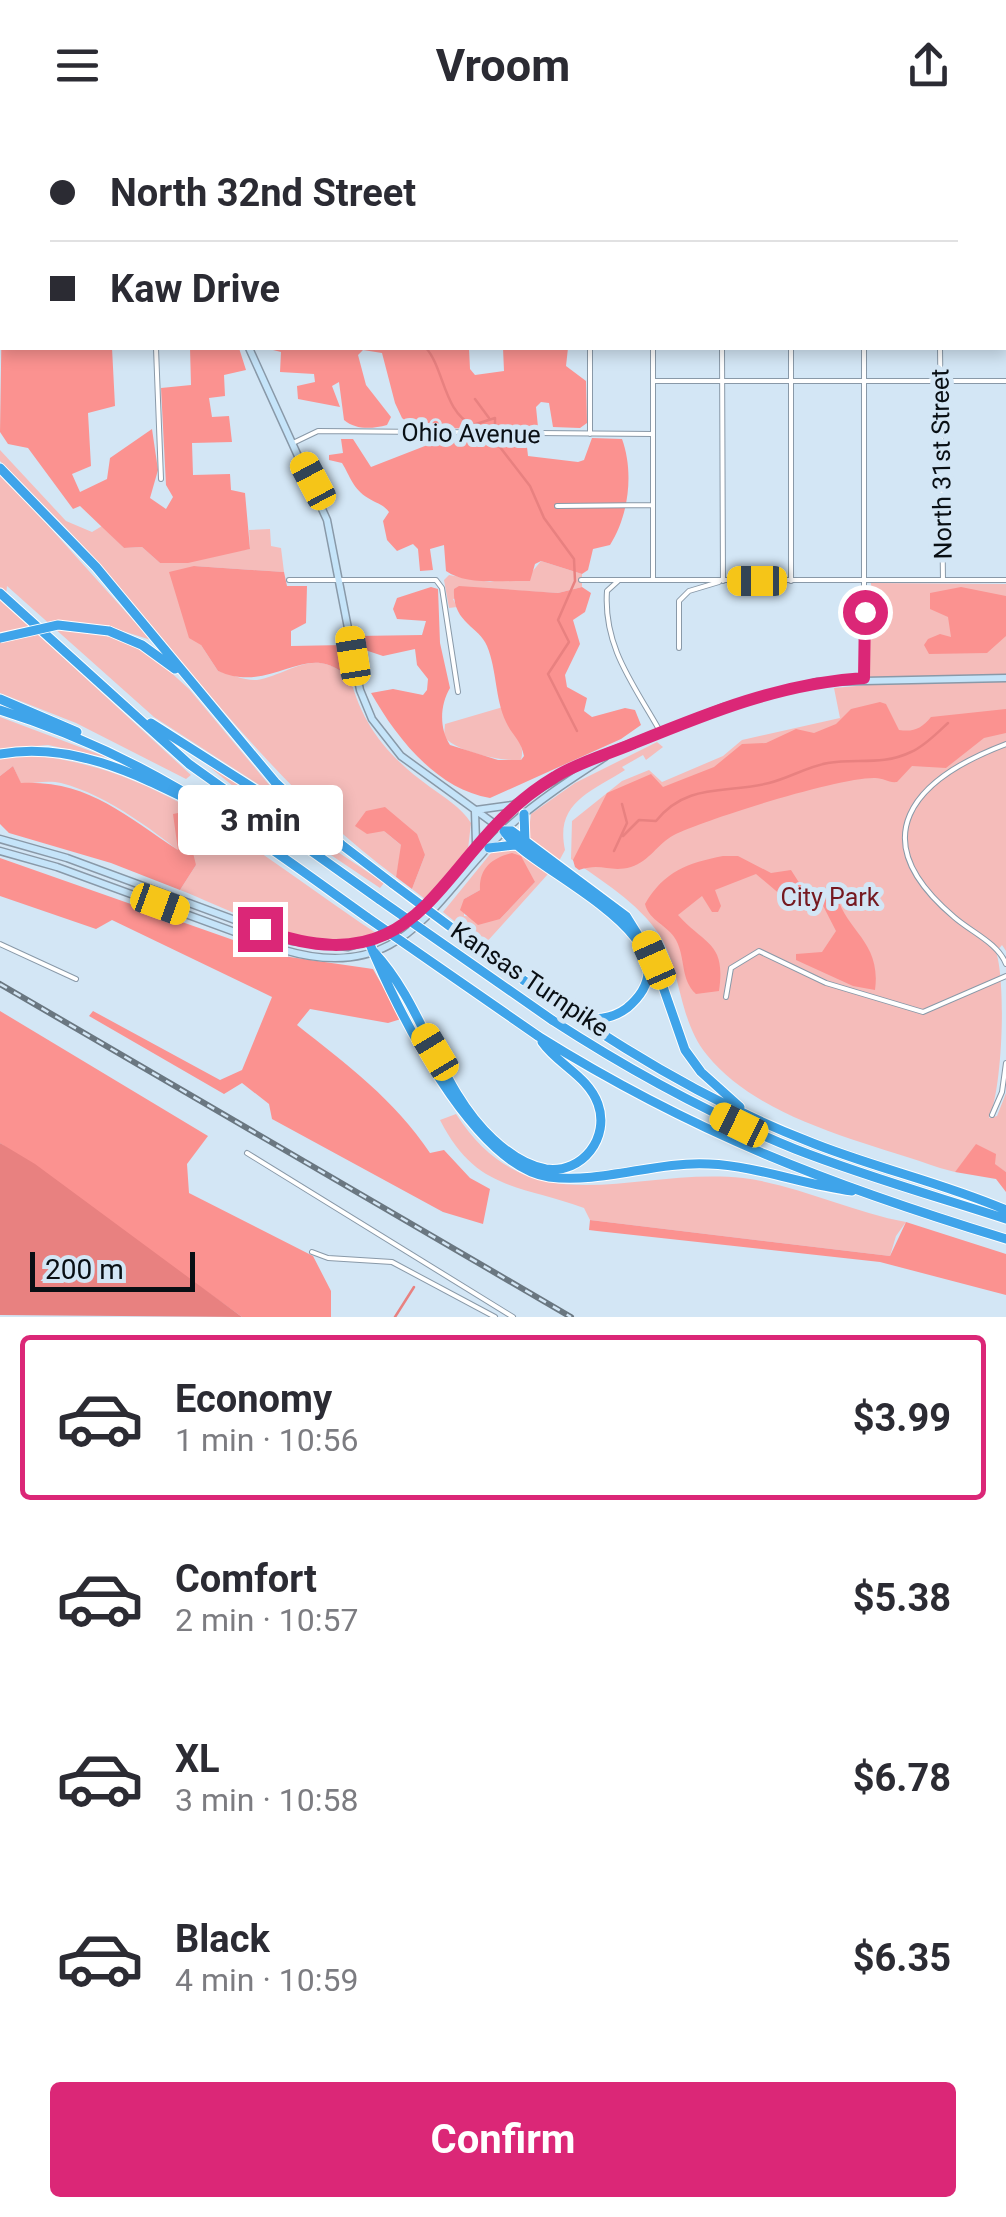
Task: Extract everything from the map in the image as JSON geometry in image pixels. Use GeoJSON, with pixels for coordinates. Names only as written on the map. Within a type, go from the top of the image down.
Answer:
{"type":"FeatureCollection","features":[{"type":"Feature","properties":{"kind":"highway"},"geometry":{"type":"LineString","coordinates":[[0,468],[96,567],[275,782],[342,845]]}},
{"type":"Feature","properties":{"kind":"highway","name":"Kansas Turnpike"},"geometry":{"type":"LineString","coordinates":[[4,595],[227,794],[552,1020],[654,1082],[739,1125],[849,1169],[1006,1219]]}},
{"type":"Feature","properties":{"kind":"highway"},"geometry":{"type":"LineString","coordinates":[[0,638],[58,625],[109,631],[142,645],[193,684]]}},
{"type":"Feature","properties":{"kind":"highway"},"geometry":{"type":"LineString","coordinates":[[0,699],[66,725],[87,739]]}},
{"type":"Feature","properties":{"kind":"highway"},"geometry":{"type":"LineString","coordinates":[[128,707],[342,845],[570,1016],[660,1073],[806,1141],[1006,1210]]}},
{"type":"Feature","properties":{"kind":"highway","name":"Kansas Turnpike"},"geometry":{"type":"LineString","coordinates":[[0,710],[87,739],[156,773],[234,822],[538,1036],[680,1119],[852,1190],[1006,1239]]}},
{"type":"Feature","properties":{"kind":"highway"},"geometry":{"type":"LineString","coordinates":[[0,754],[41,749],[92,760],[150,781],[234,822]]}},
{"type":"Feature","properties":{"kind":"highway"},"geometry":{"type":"LineString","coordinates":[[524,814],[527,847]]}},
{"type":"Feature","properties":{"kind":"highway"},"geometry":{"type":"LineString","coordinates":[[504,831],[626,916],[644,939],[685,1050],[701,1072],[754,1118]]}},
{"type":"Feature","properties":{"kind":"highway"},"geometry":{"type":"LineString","coordinates":[[489,848],[527,847]]}},
{"type":"Feature","properties":{"kind":"highway"},"geometry":{"type":"LineString","coordinates":[[570,1016],[596,1019],[621,1012],[638,996],[645,969],[638,941],[630,930],[577,883]]}},
{"type":"Feature","properties":{"kind":"highway"},"geometry":{"type":"LineString","coordinates":[[372,947],[485,1141],[521,1168],[547,1177],[710,1164],[852,1190]]}},
{"type":"Feature","properties":{"kind":"highway"},"geometry":{"type":"LineString","coordinates":[[449,1081],[474,1118],[504,1148],[544,1168],[577,1162],[598,1138],[598,1105],[590,1088],[549,1052],[538,1036]]}},
{"type":"Feature","properties":{"kind":"main road"},"geometry":{"type":"LineString","coordinates":[[251,350],[327,520],[360,690],[372,719],[400,756],[504,831]]}},
{"type":"Feature","properties":{"kind":"main road"},"geometry":{"type":"LineString","coordinates":[[0,839],[68,858],[292,941],[337,948],[372,947],[416,916],[516,804],[572,767],[760,695],[817,682],[864,678],[1006,678]]}},
{"type":"Feature","properties":{"kind":"main road"},"geometry":{"type":"LineString","coordinates":[[0,851],[57,866],[304,956],[337,959],[424,924],[504,831],[615,752]]}},
{"type":"Feature","properties":{"kind":"main road"},"geometry":{"type":"LineString","coordinates":[[474,810],[516,804]]}},
{"type":"Feature","properties":{"kind":"main road"},"geometry":{"type":"LineString","coordinates":[[474,810],[478,830],[474,848]]}},
{"type":"Feature","properties":{"kind":"street"},"geometry":{"type":"LineString","coordinates":[[156,350],[161,480]]}},
{"type":"Feature","properties":{"kind":"street"},"geometry":{"type":"LineString","coordinates":[[590,350],[590,434]]}},
{"type":"Feature","properties":{"kind":"street"},"geometry":{"type":"LineString","coordinates":[[653,350],[653,579]]}},
{"type":"Feature","properties":{"kind":"street"},"geometry":{"type":"LineString","coordinates":[[722,350],[723,581]]}},
{"type":"Feature","properties":{"kind":"street"},"geometry":{"type":"LineString","coordinates":[[790,350],[790,581]]}},
{"type":"Feature","properties":{"kind":"street"},"geometry":{"type":"LineString","coordinates":[[864,350],[864,678]]}},
{"type":"Feature","properties":{"kind":"street","name":"North 31st Street"},"geometry":{"type":"LineString","coordinates":[[940,350],[943,580]]}},
{"type":"Feature","properties":{"kind":"street"},"geometry":{"type":"LineString","coordinates":[[653,381],[1006,381]]}},
{"type":"Feature","properties":{"kind":"street","name":"Ohio Avenue"},"geometry":{"type":"LineString","coordinates":[[294,442],[318,431],[653,434]]}},
{"type":"Feature","properties":{"kind":"street"},"geometry":{"type":"LineString","coordinates":[[558,506],[653,505]]}},
{"type":"Feature","properties":{"kind":"street"},"geometry":{"type":"LineString","coordinates":[[620,579],[607,591],[608,631],[622,669],[661,733]]}},
{"type":"Feature","properties":{"kind":"street"},"geometry":{"type":"LineString","coordinates":[[289,580],[439,582],[458,692]]}},
{"type":"Feature","properties":{"kind":"street"},"geometry":{"type":"LineString","coordinates":[[582,580],[1006,580]]}},
{"type":"Feature","properties":{"kind":"street"},"geometry":{"type":"LineString","coordinates":[[679,648],[678,601],[689,591],[723,581]]}},
{"type":"Feature","properties":{"kind":"street"},"geometry":{"type":"LineString","coordinates":[[1006,744],[954,770],[931,788],[908,815],[902,842],[911,864],[939,902],[998,950],[1006,964]]}},
{"type":"Feature","properties":{"kind":"street"},"geometry":{"type":"LineString","coordinates":[[0,944],[76,979]]}},
{"type":"Feature","properties":{"kind":"street"},"geometry":{"type":"LineString","coordinates":[[726,997],[731,968],[759,951],[826,983],[923,1012],[941,1008],[1006,976]]}},
{"type":"Feature","properties":{"kind":"street"},"geometry":{"type":"LineString","coordinates":[[992,1115],[1002,1092],[1006,1063]]}},
{"type":"Feature","properties":{"kind":"street"},"geometry":{"type":"LineString","coordinates":[[247,1153],[513,1317]]}},
{"type":"Feature","properties":{"kind":"street"},"geometry":{"type":"LineString","coordinates":[[312,1252],[328,1258],[392,1262],[494,1317]]}},
{"type":"Feature","properties":{"kind":"green space"},"geometry":{"type":"Polygon","coordinates":[[[1,350],[112,350],[115,406],[88,413],[91,466],[72,474],[80,492],[107,479],[110,458],[152,429],[158,470],[150,498],[166,509],[173,497],[166,485],[161,388],[191,385],[190,350],[240,350],[246,370],[224,375],[225,396],[209,398],[212,417],[229,416],[232,442],[192,443],[193,475],[230,474],[231,490],[245,493],[250,549],[188,563],[160,563],[142,547],[124,548],[80,506],[73,509],[28,448],[8,444],[0,432],[1,350]]]}},
{"type":"Feature","properties":{"kind":"green space"},"geometry":{"type":"Polygon","coordinates":[[[273,350],[363,350],[358,355],[366,385],[391,417],[387,425],[359,427],[344,420],[339,382],[332,386],[340,407],[298,399],[297,386],[315,382],[314,374],[280,372],[281,352],[273,350]]]}},
{"type":"Feature","properties":{"kind":"green space"},"geometry":{"type":"Polygon","coordinates":[[[363,350],[469,350],[470,369],[475,375],[504,371],[503,350],[568,350],[566,366],[586,381],[587,423],[580,428],[553,427],[549,403],[541,402],[536,407],[538,427],[415,429],[402,418],[395,403],[382,353],[363,350]]]}},
{"type":"Feature","properties":{"kind":"green space"},"geometry":{"type":"Polygon","coordinates":[[[448,437],[526,438],[528,456],[578,462],[584,460],[592,438],[622,439],[628,465],[628,493],[622,520],[610,545],[593,549],[588,570],[582,574],[541,561],[535,564],[530,581],[464,579],[446,571],[444,545],[430,549],[433,570],[420,571],[418,549],[413,544],[397,551],[387,540],[383,521],[389,512],[359,491],[342,463],[329,460],[329,455],[343,453],[341,439],[353,439],[371,467],[448,437]]]}},
{"type":"Feature","properties":{"kind":"green space"},"geometry":{"type":"Polygon","coordinates":[[[0,450],[66,521],[92,532],[102,526],[124,548],[142,547],[160,563],[250,549],[249,530],[270,529],[271,546],[281,548],[284,572],[194,566],[201,645],[218,671],[248,679],[257,680],[308,663],[339,670],[348,668],[359,705],[388,750],[458,807],[471,823],[468,849],[425,899],[412,889],[425,855],[384,831],[402,846],[396,877],[317,810],[247,738],[88,551],[0,461],[0,450]]]}},
{"type":"Feature","properties":{"kind":"green space"},"geometry":{"type":"Polygon","coordinates":[[[0,472],[151,640],[110,627],[116,637],[155,658],[189,689],[281,799],[154,717],[7,586],[5,604],[191,775],[186,779],[76,723],[0,693],[0,472]]]}},
{"type":"Feature","properties":{"kind":"green space"},"geometry":{"type":"Polygon","coordinates":[[[541,561],[582,574],[582,587],[558,593],[492,589],[453,599],[457,607],[449,608],[444,580],[449,575],[490,582],[532,572],[541,561]]]}},
{"type":"Feature","properties":{"kind":"green space"},"geometry":{"type":"Polygon","coordinates":[[[194,566],[284,572],[287,586],[307,586],[306,623],[291,631],[291,646],[344,645],[348,668],[339,670],[312,663],[253,677],[218,671],[201,645],[189,638],[169,572],[194,566]]]}},
{"type":"Feature","properties":{"kind":"green space","name":"City Park"},"geometry":{"type":"Polygon","coordinates":[[[871,583],[1006,584],[1006,951],[1002,945],[996,952],[1001,1034],[989,1118],[997,1116],[1006,1093],[1006,1172],[994,1164],[966,1160],[955,1172],[940,1168],[815,1126],[755,1096],[729,1077],[698,1041],[690,1027],[666,948],[650,922],[571,859],[572,821],[622,781],[649,770],[662,782],[723,756],[742,740],[840,718],[834,688],[868,685],[871,583]]]}},
{"type":"Feature","properties":{"kind":"green space"},"geometry":{"type":"Polygon","coordinates":[[[459,586],[558,593],[582,587],[591,593],[585,612],[573,620],[580,644],[565,675],[567,687],[587,698],[584,711],[592,717],[625,708],[635,710],[641,725],[621,739],[490,798],[470,793],[435,772],[405,743],[371,693],[393,689],[423,695],[428,679],[417,665],[415,649],[383,656],[359,648],[357,636],[422,635],[426,621],[397,619],[393,609],[397,598],[431,587],[438,589],[440,643],[450,688],[442,716],[446,738],[450,745],[498,760],[521,760],[521,746],[502,713],[487,646],[457,609],[454,589],[459,586]]]}},
{"type":"Feature","properties":{"kind":"green space"},"geometry":{"type":"Polygon","coordinates":[[[961,587],[1006,596],[1006,636],[987,653],[929,654],[924,645],[928,639],[940,634],[951,637],[948,617],[930,609],[930,593],[961,587]]]}},
{"type":"Feature","properties":{"kind":"green space"},"geometry":{"type":"Polygon","coordinates":[[[886,704],[899,730],[904,731],[917,729],[931,717],[1006,709],[1006,733],[984,738],[946,768],[912,766],[897,782],[875,778],[833,784],[714,819],[674,835],[631,867],[575,867],[573,860],[607,793],[651,774],[663,787],[714,767],[742,744],[766,743],[796,729],[814,733],[836,724],[851,709],[886,704]]]}},
{"type":"Feature","properties":{"kind":"green space"},"geometry":{"type":"Polygon","coordinates":[[[503,707],[519,740],[521,760],[479,754],[444,736],[445,724],[503,707]]]}},
{"type":"Feature","properties":{"kind":"green space"},"geometry":{"type":"Polygon","coordinates":[[[0,717],[109,758],[48,745],[0,749],[0,717]]]}},
{"type":"Feature","properties":{"kind":"green space"},"geometry":{"type":"Polygon","coordinates":[[[657,742],[663,747],[646,760],[643,755],[622,767],[625,770],[588,793],[570,810],[563,834],[565,850],[559,861],[528,838],[531,814],[575,783],[657,742]]]}},
{"type":"Feature","properties":{"kind":"green space"},"geometry":{"type":"Polygon","coordinates":[[[11,755],[63,760],[112,773],[159,792],[248,845],[376,933],[356,940],[305,937],[251,920],[180,890],[196,865],[182,853],[132,817],[79,789],[56,782],[21,784],[13,766],[0,776],[0,758],[11,755]]]}},
{"type":"Feature","properties":{"kind":"green space"},"geometry":{"type":"Polygon","coordinates":[[[197,757],[384,883],[380,888],[258,806],[197,757]]]}},
{"type":"Feature","properties":{"kind":"green space"},"geometry":{"type":"Polygon","coordinates":[[[13,766],[21,783],[66,787],[86,794],[178,850],[173,814],[183,812],[196,865],[180,890],[111,863],[9,833],[0,824],[0,776],[13,766]]]}},
{"type":"Feature","properties":{"kind":"green space"},"geometry":{"type":"Polygon","coordinates":[[[385,807],[417,834],[425,855],[412,889],[396,877],[401,845],[384,831],[367,834],[355,826],[366,811],[385,807]]]}},
{"type":"Feature","properties":{"kind":"green space"},"geometry":{"type":"Polygon","coordinates":[[[519,851],[548,874],[484,945],[443,912],[491,853],[519,851]],[[535,882],[480,890],[464,899],[464,916],[500,919],[535,882]]]}},
{"type":"Feature","properties":{"kind":"green space"},"geometry":{"type":"Polygon","coordinates":[[[512,853],[521,856],[535,882],[500,919],[478,925],[460,910],[464,899],[480,890],[488,865],[512,853]]]}},
{"type":"Feature","properties":{"kind":"green space"},"geometry":{"type":"Polygon","coordinates":[[[723,856],[738,856],[771,873],[791,870],[807,895],[806,901],[788,901],[756,874],[715,890],[721,906],[718,912],[712,912],[702,896],[678,915],[712,946],[719,963],[719,991],[696,994],[688,982],[676,940],[650,915],[645,904],[660,884],[678,870],[723,856]]]}},
{"type":"Feature","properties":{"kind":"green space"},"geometry":{"type":"Polygon","coordinates":[[[0,858],[276,955],[373,969],[401,1019],[388,1023],[310,1009],[297,1025],[386,1100],[430,1153],[444,1150],[470,1178],[490,1189],[483,1224],[443,1212],[272,1119],[269,1104],[242,1083],[224,1094],[89,1016],[93,1011],[220,1080],[242,1070],[272,997],[112,920],[96,929],[0,896],[0,858]]]}},
{"type":"Feature","properties":{"kind":"green space"},"geometry":{"type":"Polygon","coordinates":[[[830,886],[836,890],[840,904],[873,958],[875,990],[853,986],[796,960],[796,954],[822,952],[836,931],[816,892],[830,886]]]}},
{"type":"Feature","properties":{"kind":"green space"},"geometry":{"type":"Polygon","coordinates":[[[0,1011],[208,1136],[187,1164],[189,1193],[313,1256],[331,1291],[331,1317],[242,1317],[0,1143],[0,1011]]]}},
{"type":"Feature","properties":{"kind":"green space"},"geometry":{"type":"Polygon","coordinates":[[[456,1114],[485,1150],[517,1171],[551,1182],[586,1185],[743,1178],[906,1222],[896,1236],[890,1256],[590,1220],[584,1208],[484,1173],[454,1143],[440,1120],[456,1114]]]}},
{"type":"Feature","properties":{"kind":"green space"},"geometry":{"type":"Polygon","coordinates":[[[976,1144],[996,1154],[995,1164],[1006,1172],[1006,1192],[996,1179],[955,1172],[976,1144]]]}},
{"type":"Feature","properties":{"kind":"green space"},"geometry":{"type":"Polygon","coordinates":[[[590,1220],[890,1256],[906,1222],[1006,1254],[1006,1295],[880,1262],[589,1230],[590,1220]]]}},
{"type":"Feature","properties":{"kind":"shaded area"},"geometry":{"type":"Polygon","coordinates":[[[0,1143],[35,1164],[242,1317],[0,1315],[0,1143]]]}},
{"type":"Feature","properties":{"kind":"waterway"},"geometry":{"type":"LineString","coordinates":[[427,350],[450,401],[463,419],[473,425],[495,418],[495,425]]}},
{"type":"Feature","properties":{"kind":"waterway"},"geometry":{"type":"LineString","coordinates":[[475,399],[489,418]]}},
{"type":"Feature","properties":{"kind":"waterway"},"geometry":{"type":"LineString","coordinates":[[496,442],[530,486],[544,518],[574,559],[575,581],[558,620],[569,642],[548,674],[577,731]]}},
{"type":"Feature","properties":{"kind":"waterway"},"geometry":{"type":"LineString","coordinates":[[623,836],[639,820],[656,821],[681,800],[694,795],[769,783],[828,763],[900,756],[921,746],[948,723]]}},
{"type":"Feature","properties":{"kind":"waterway"},"geometry":{"type":"LineString","coordinates":[[614,851],[627,823],[622,804]]}},
{"type":"Feature","properties":{"kind":"waterway"},"geometry":{"type":"LineString","coordinates":[[395,1317],[414,1287]]}},
{"type":"Feature","properties":{"kind":"railway"},"geometry":{"type":"LineString","coordinates":[[0,984],[571,1317]]}},
{"type":"Feature","properties":{"kind":"route"},"geometry":{"type":"LineString","coordinates":[[260,929],[326,948],[358,945],[388,936],[416,916],[516,804],[556,776],[701,715],[760,695],[817,682],[864,678],[865,612]]}}]}
